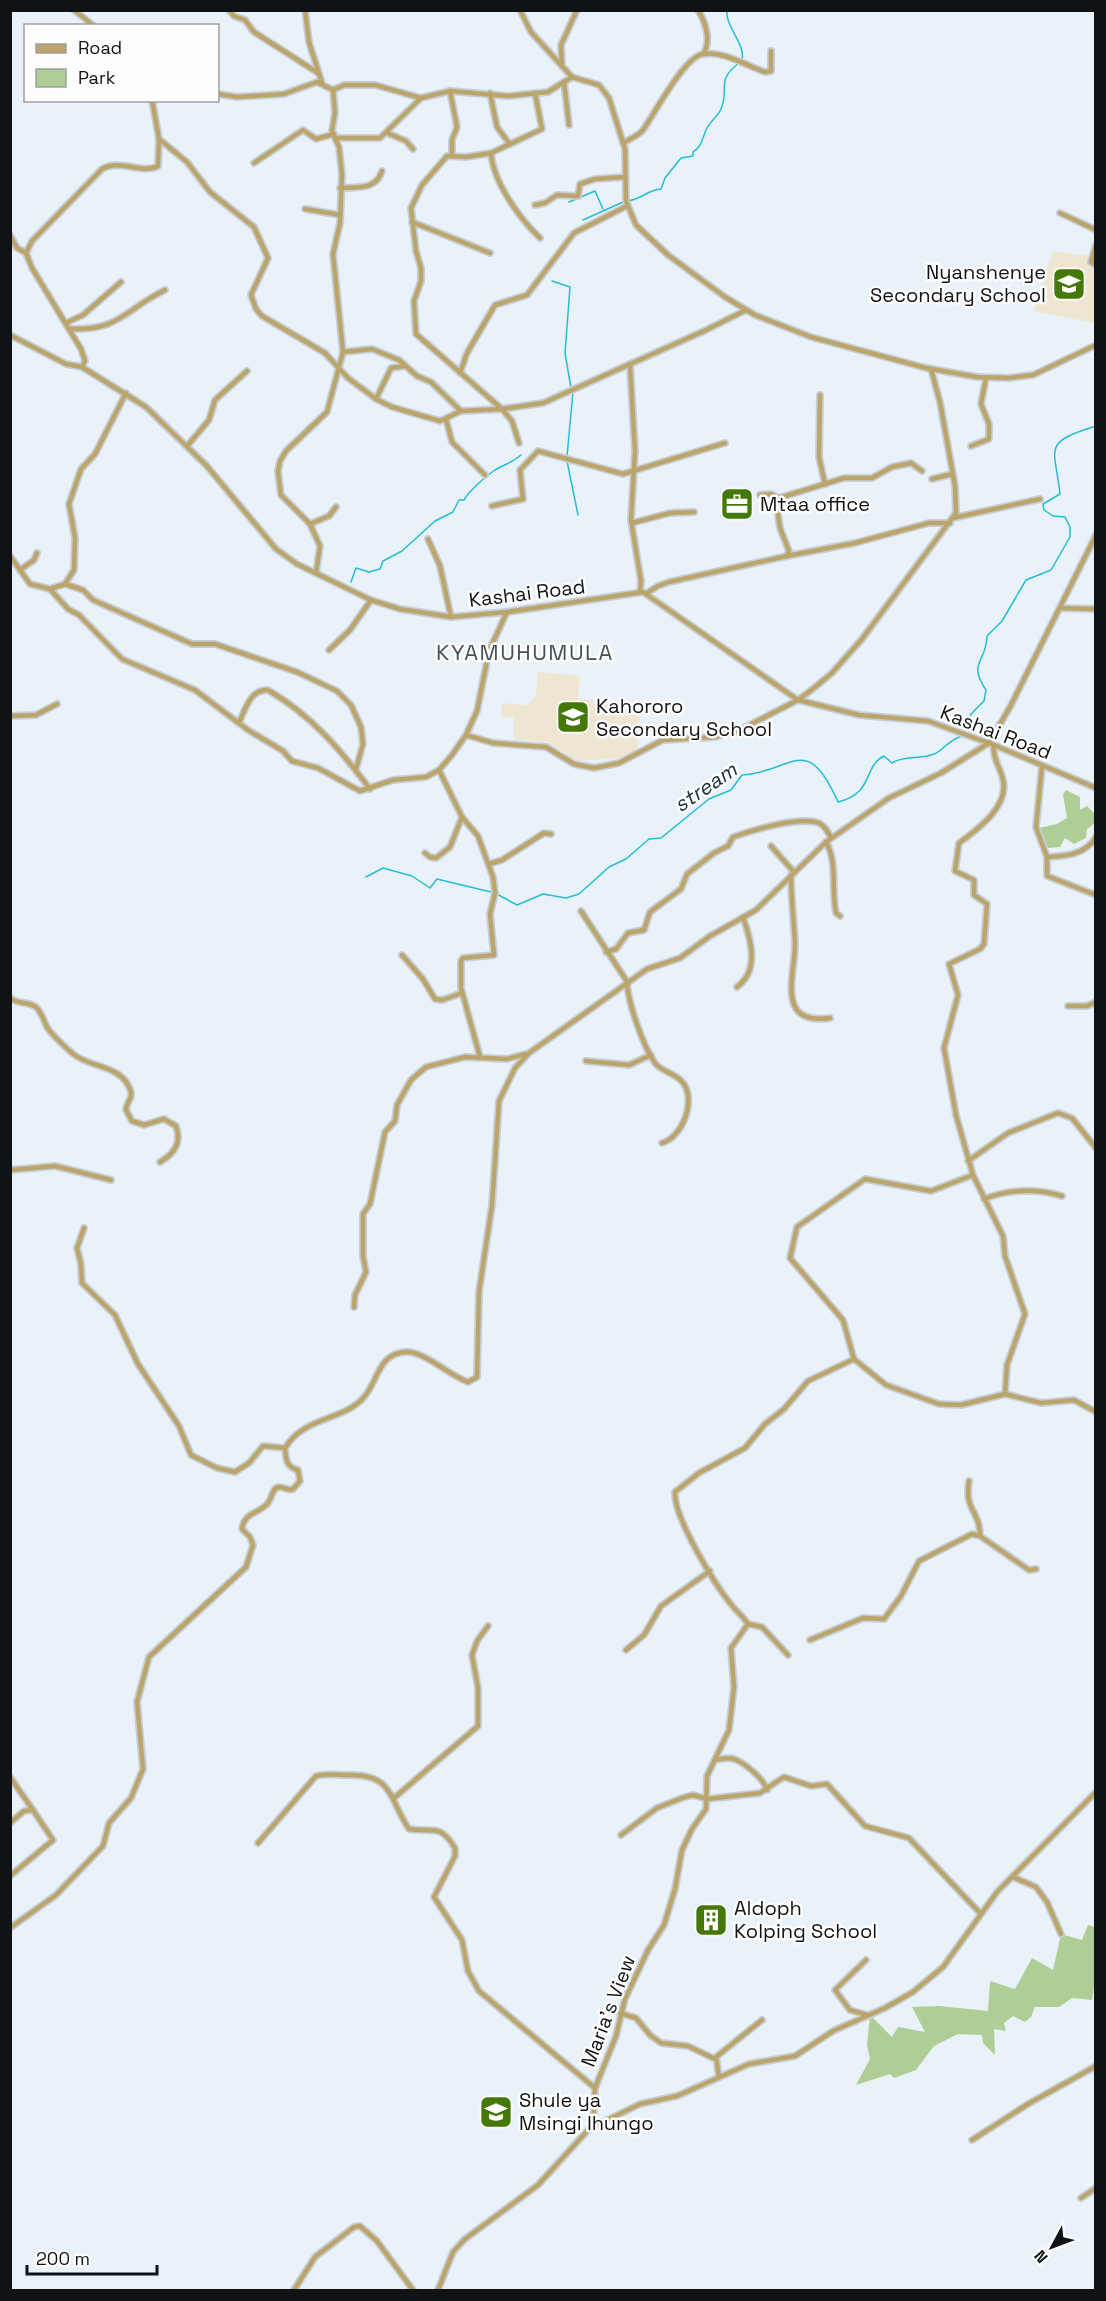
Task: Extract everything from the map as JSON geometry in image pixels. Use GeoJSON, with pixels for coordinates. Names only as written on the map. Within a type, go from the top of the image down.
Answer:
{"type":"FeatureCollection","features":[{"type":"Feature","properties":{"kind":"street"},"geometry":{"type":"LineString","coordinates":[[74,10],[92,24]]}},
{"type":"Feature","properties":{"kind":"street"},"geometry":{"type":"LineString","coordinates":[[229,10],[234,16],[244,20],[254,32],[318,73]]}},
{"type":"Feature","properties":{"kind":"street"},"geometry":{"type":"LineString","coordinates":[[305,10],[309,42],[322,83]]}},
{"type":"Feature","properties":{"kind":"street"},"geometry":{"type":"LineString","coordinates":[[520,10],[531,32],[572,77],[595,83],[606,92],[623,143],[627,206],[636,225],[650,240],[746,310],[800,334],[931,369],[986,378],[1033,375],[1095,345]]}},
{"type":"Feature","properties":{"kind":"street"},"geometry":{"type":"LineString","coordinates":[[562,66],[561,45],[577,10]]}},
{"type":"Feature","properties":{"kind":"street"},"geometry":{"type":"LineString","coordinates":[[623,143],[643,129],[683,68],[704,54],[707,47],[706,30],[698,10]]}},
{"type":"Feature","properties":{"kind":"street"},"geometry":{"type":"LineString","coordinates":[[704,54],[728,58],[765,72],[771,71],[771,51]]}},
{"type":"Feature","properties":{"kind":"street"},"geometry":{"type":"LineString","coordinates":[[333,90],[344,85],[375,85],[421,98],[450,91],[507,96],[548,92],[572,77]]}},
{"type":"Feature","properties":{"kind":"street"},"geometry":{"type":"LineString","coordinates":[[564,82],[569,125]]}},
{"type":"Feature","properties":{"kind":"street"},"geometry":{"type":"LineString","coordinates":[[219,94],[237,98],[284,94],[312,83],[322,83],[333,90]]}},
{"type":"Feature","properties":{"kind":"street"},"geometry":{"type":"LineString","coordinates":[[316,573],[321,550],[310,524],[281,495],[278,484],[279,465],[299,437],[327,412],[343,352],[333,254],[340,215],[340,157],[335,136],[333,90]]}},
{"type":"Feature","properties":{"kind":"street"},"geometry":{"type":"LineString","coordinates":[[450,91],[457,127],[452,140],[452,154]]}},
{"type":"Feature","properties":{"kind":"street"},"geometry":{"type":"LineString","coordinates":[[490,93],[497,127],[509,143]]}},
{"type":"Feature","properties":{"kind":"street"},"geometry":{"type":"LineString","coordinates":[[519,443],[512,421],[502,410],[416,334],[414,301],[421,281],[421,268],[411,208],[420,188],[442,160],[452,154],[466,157],[491,153],[542,129],[535,93]]}},
{"type":"Feature","properties":{"kind":"street"},"geometry":{"type":"LineString","coordinates":[[254,163],[303,129],[315,139],[352,136],[377,139],[387,133],[421,98]]}},
{"type":"Feature","properties":{"kind":"street"},"geometry":{"type":"LineString","coordinates":[[26,253],[32,241],[102,169],[116,164],[152,169],[158,166],[159,139],[152,102]]}},
{"type":"Feature","properties":{"kind":"street"},"geometry":{"type":"LineString","coordinates":[[387,133],[406,141],[413,148]]}},
{"type":"Feature","properties":{"kind":"street"},"geometry":{"type":"LineString","coordinates":[[159,139],[187,162],[210,192],[250,223],[259,234],[268,258],[251,295],[257,312],[325,353],[338,368],[376,399],[411,413],[440,421],[461,411],[502,410],[543,402],[746,310]]}},
{"type":"Feature","properties":{"kind":"street"},"geometry":{"type":"LineString","coordinates":[[491,153],[495,169],[516,211],[540,238]]}},
{"type":"Feature","properties":{"kind":"street"},"geometry":{"type":"LineString","coordinates":[[340,188],[373,185],[378,181],[382,171]]}},
{"type":"Feature","properties":{"kind":"street"},"geometry":{"type":"LineString","coordinates":[[535,205],[545,203],[557,195],[578,196],[580,184],[588,180],[625,177]]}},
{"type":"Feature","properties":{"kind":"street"},"geometry":{"type":"LineString","coordinates":[[460,373],[467,353],[495,305],[527,295],[574,233],[627,206]]}},
{"type":"Feature","properties":{"kind":"street"},"geometry":{"type":"LineString","coordinates":[[305,209],[340,215]]}},
{"type":"Feature","properties":{"kind":"street"},"geometry":{"type":"LineString","coordinates":[[1060,213],[1095,230]]}},
{"type":"Feature","properties":{"kind":"street"},"geometry":{"type":"LineString","coordinates":[[412,222],[490,253]]}},
{"type":"Feature","properties":{"kind":"street"},"geometry":{"type":"LineString","coordinates":[[10,235],[17,248],[26,253],[32,268],[68,326],[85,361],[82,367]]}},
{"type":"Feature","properties":{"kind":"street"},"geometry":{"type":"LineString","coordinates":[[1095,245],[1091,262],[1095,265]]}},
{"type":"Feature","properties":{"kind":"street"},"geometry":{"type":"LineString","coordinates":[[68,326],[121,282]]}},
{"type":"Feature","properties":{"kind":"street"},"geometry":{"type":"LineString","coordinates":[[68,326],[107,327],[145,300],[165,290]]}},
{"type":"Feature","properties":{"kind":"street","name":"Kashai Road"},"geometry":{"type":"LineString","coordinates":[[10,335],[66,364],[82,367],[95,377],[126,393],[188,445],[223,483],[272,546],[297,564],[371,600],[400,609],[451,617],[507,612],[640,592],[647,593],[798,700],[858,714],[928,721],[991,744],[1095,788]]}},
{"type":"Feature","properties":{"kind":"street"},"geometry":{"type":"LineString","coordinates":[[343,352],[375,349],[431,382],[461,411]]}},
{"type":"Feature","properties":{"kind":"street"},"geometry":{"type":"LineString","coordinates":[[630,364],[634,472],[632,523],[641,581],[640,592]]}},
{"type":"Feature","properties":{"kind":"street"},"geometry":{"type":"LineString","coordinates":[[376,399],[391,368],[405,366]]}},
{"type":"Feature","properties":{"kind":"street"},"geometry":{"type":"LineString","coordinates":[[466,735],[493,743],[546,747],[574,764],[594,768],[619,763],[663,740],[715,737],[738,731],[798,700],[832,673],[848,656],[952,521],[957,503],[931,369]]}},
{"type":"Feature","properties":{"kind":"street"},"geometry":{"type":"LineString","coordinates":[[188,445],[209,420],[214,400],[247,371]]}},
{"type":"Feature","properties":{"kind":"street"},"geometry":{"type":"LineString","coordinates":[[971,447],[989,439],[989,424],[981,404],[986,378]]}},
{"type":"Feature","properties":{"kind":"street"},"geometry":{"type":"LineString","coordinates":[[10,556],[33,587],[50,589],[65,584],[71,577],[76,562],[69,504],[81,469],[97,450],[126,393]]}},
{"type":"Feature","properties":{"kind":"street"},"geometry":{"type":"LineString","coordinates":[[820,395],[819,457],[825,484]]}},
{"type":"Feature","properties":{"kind":"street"},"geometry":{"type":"LineString","coordinates":[[446,419],[452,442],[485,475]]}},
{"type":"Feature","properties":{"kind":"street"},"geometry":{"type":"LineString","coordinates":[[492,506],[523,499],[520,470],[538,451],[615,472],[634,472],[725,443]]}},
{"type":"Feature","properties":{"kind":"street"},"geometry":{"type":"LineString","coordinates":[[760,495],[771,494],[778,498],[844,478],[872,478],[892,466],[906,463],[913,463],[922,471]]}},
{"type":"Feature","properties":{"kind":"street"},"geometry":{"type":"LineString","coordinates":[[932,479],[952,474]]}},
{"type":"Feature","properties":{"kind":"street"},"geometry":{"type":"LineString","coordinates":[[778,498],[776,500],[780,528],[789,551],[787,556]]}},
{"type":"Feature","properties":{"kind":"street"},"geometry":{"type":"LineString","coordinates":[[647,593],[669,582],[855,543],[929,523],[952,521],[1040,499]]}},
{"type":"Feature","properties":{"kind":"street"},"geometry":{"type":"LineString","coordinates":[[310,524],[328,516],[336,507]]}},
{"type":"Feature","properties":{"kind":"street"},"geometry":{"type":"LineString","coordinates":[[632,523],[670,513],[694,512]]}},
{"type":"Feature","properties":{"kind":"street"},"geometry":{"type":"LineString","coordinates":[[285,1448],[292,1439],[315,1422],[352,1408],[365,1397],[380,1368],[399,1353],[414,1353],[468,1383],[477,1377],[479,1292],[492,1205],[499,1101],[515,1068],[529,1053],[647,969],[689,952],[710,936],[756,909],[828,840],[889,798],[941,773],[991,744],[1095,535]]}},
{"type":"Feature","properties":{"kind":"street"},"geometry":{"type":"LineString","coordinates":[[428,539],[440,566],[451,617]]}},
{"type":"Feature","properties":{"kind":"street"},"geometry":{"type":"LineString","coordinates":[[21,570],[34,560],[37,553]]}},
{"type":"Feature","properties":{"kind":"street"},"geometry":{"type":"LineString","coordinates":[[65,584],[83,590],[93,600],[192,644],[214,644],[297,672],[331,687],[351,705],[361,727],[363,744],[356,769]]}},
{"type":"Feature","properties":{"kind":"street"},"geometry":{"type":"LineString","coordinates":[[50,589],[122,659],[195,690],[239,723],[283,751],[292,761],[318,768],[358,790],[370,789],[393,780],[422,779],[439,770],[466,735],[483,690],[489,651],[507,612]]}},
{"type":"Feature","properties":{"kind":"street"},"geometry":{"type":"LineString","coordinates":[[329,650],[350,630],[371,600]]}},
{"type":"Feature","properties":{"kind":"street"},"geometry":{"type":"LineString","coordinates":[[1060,608],[1095,608]]}},
{"type":"Feature","properties":{"kind":"street"},"geometry":{"type":"LineString","coordinates":[[239,723],[253,695],[261,690],[268,690],[302,711],[356,769],[370,789]]}},
{"type":"Feature","properties":{"kind":"street"},"geometry":{"type":"LineString","coordinates":[[10,716],[36,715],[57,704]]}},
{"type":"Feature","properties":{"kind":"street"},"geometry":{"type":"LineString","coordinates":[[991,744],[1003,778],[1004,791],[998,805],[985,822],[974,834],[959,843],[956,871],[974,880],[974,895],[987,904],[984,944],[980,949],[949,964],[958,995],[945,1053],[968,1161],[984,1199],[1001,1229],[1005,1256],[1025,1314],[1007,1365],[1005,1394]]}},
{"type":"Feature","properties":{"kind":"street"},"geometry":{"type":"LineString","coordinates":[[1042,766],[1036,826],[1047,857],[1049,878],[1095,895]]}},
{"type":"Feature","properties":{"kind":"street"},"geometry":{"type":"LineString","coordinates":[[439,770],[462,817],[476,831],[489,864],[494,885],[490,914],[494,955],[462,959],[460,981],[480,1057]]}},
{"type":"Feature","properties":{"kind":"street"},"geometry":{"type":"LineString","coordinates":[[425,853],[436,858],[448,849],[462,817]]}},
{"type":"Feature","properties":{"kind":"street"},"geometry":{"type":"LineString","coordinates":[[606,952],[616,949],[628,933],[644,930],[650,912],[681,889],[687,874],[714,853],[728,846],[733,837],[784,823],[813,822],[825,827],[831,857],[834,904],[836,914],[840,916]]}},
{"type":"Feature","properties":{"kind":"street"},"geometry":{"type":"LineString","coordinates":[[489,864],[502,860],[544,833],[551,834]]}},
{"type":"Feature","properties":{"kind":"street"},"geometry":{"type":"LineString","coordinates":[[1047,857],[1074,854],[1089,846],[1095,837]]}},
{"type":"Feature","properties":{"kind":"street"},"geometry":{"type":"LineString","coordinates":[[771,846],[792,873],[795,951],[789,983],[794,1004],[802,1014],[817,1019],[830,1018]]}},
{"type":"Feature","properties":{"kind":"street"},"geometry":{"type":"LineString","coordinates":[[581,911],[595,929],[606,952],[627,983],[651,1055],[658,1067],[676,1076],[686,1089],[685,1120],[678,1130],[662,1143]]}},
{"type":"Feature","properties":{"kind":"street"},"geometry":{"type":"LineString","coordinates":[[737,987],[749,975],[751,969],[750,945],[743,917]]}},
{"type":"Feature","properties":{"kind":"street"},"geometry":{"type":"LineString","coordinates":[[402,955],[423,979],[435,999],[442,1000],[462,993]]}},
{"type":"Feature","properties":{"kind":"street"},"geometry":{"type":"LineString","coordinates":[[10,998],[17,1004],[32,1004],[38,1009],[48,1028],[72,1053],[113,1070],[121,1077],[131,1090],[132,1097],[126,1110],[132,1121],[144,1125],[164,1119],[176,1126],[178,1143],[167,1159],[160,1162]]}},
{"type":"Feature","properties":{"kind":"street"},"geometry":{"type":"LineString","coordinates":[[1068,1006],[1087,1006],[1095,1002]]}},
{"type":"Feature","properties":{"kind":"street"},"geometry":{"type":"LineString","coordinates":[[354,1307],[355,1295],[366,1272],[363,1256],[363,1215],[370,1204],[383,1137],[395,1121],[400,1099],[411,1080],[422,1069],[465,1056],[507,1059],[529,1053]]}},
{"type":"Feature","properties":{"kind":"street"},"geometry":{"type":"LineString","coordinates":[[585,1061],[629,1065],[651,1055]]}},
{"type":"Feature","properties":{"kind":"street"},"geometry":{"type":"LineString","coordinates":[[968,1161],[1008,1133],[1058,1113],[1072,1118],[1095,1148]]}},
{"type":"Feature","properties":{"kind":"street"},"geometry":{"type":"LineString","coordinates":[[10,1170],[54,1166],[111,1179]]}},
{"type":"Feature","properties":{"kind":"street"},"geometry":{"type":"LineString","coordinates":[[973,1175],[931,1191],[865,1179],[797,1227],[790,1258],[843,1320],[854,1359],[886,1385],[939,1404],[961,1406],[1005,1394],[1041,1403],[1074,1400],[1095,1412]]}},
{"type":"Feature","properties":{"kind":"street"},"geometry":{"type":"LineString","coordinates":[[984,1199],[1011,1191],[1050,1193],[1062,1196]]}},
{"type":"Feature","properties":{"kind":"street"},"geometry":{"type":"LineString","coordinates":[[84,1228],[77,1248],[82,1283],[115,1315],[138,1364],[176,1421],[192,1455],[217,1468],[235,1472],[254,1458],[262,1446],[285,1448]]}},
{"type":"Feature","properties":{"kind":"street"},"geometry":{"type":"LineString","coordinates":[[788,1655],[762,1628],[747,1624],[728,1601],[686,1531],[675,1502],[675,1492],[699,1473],[745,1448],[765,1424],[784,1408],[808,1381],[854,1359]]}},
{"type":"Feature","properties":{"kind":"street"},"geometry":{"type":"LineString","coordinates":[[10,1928],[56,1895],[103,1846],[109,1823],[131,1798],[143,1768],[137,1702],[149,1657],[246,1567],[253,1545],[250,1537],[242,1529],[243,1522],[249,1514],[268,1503],[274,1490],[279,1487],[293,1489],[300,1481],[298,1470],[289,1466],[285,1448]]}},
{"type":"Feature","properties":{"kind":"street"},"geometry":{"type":"LineString","coordinates":[[969,1481],[967,1501],[979,1522],[980,1536]]}},
{"type":"Feature","properties":{"kind":"street"},"geometry":{"type":"LineString","coordinates":[[810,1640],[863,1618],[884,1619],[901,1596],[919,1561],[972,1534],[980,1536],[1029,1570],[1036,1569]]}},
{"type":"Feature","properties":{"kind":"street"},"geometry":{"type":"LineString","coordinates":[[626,1650],[640,1640],[661,1606],[710,1571]]}},
{"type":"Feature","properties":{"kind":"street","name":"Maria's View"},"geometry":{"type":"LineString","coordinates":[[593,2127],[595,2088],[616,2036],[620,2013],[644,1958],[669,1914],[682,1850],[692,1829],[706,1809],[706,1782],[729,1730],[734,1687],[731,1648],[747,1624]]}},
{"type":"Feature","properties":{"kind":"street"},"geometry":{"type":"LineString","coordinates":[[394,1798],[478,1726],[478,1688],[472,1655],[477,1641],[488,1626]]}},
{"type":"Feature","properties":{"kind":"street"},"geometry":{"type":"LineString","coordinates":[[715,1760],[731,1758],[741,1762],[763,1782],[766,1790]]}},
{"type":"Feature","properties":{"kind":"street"},"geometry":{"type":"LineString","coordinates":[[258,1843],[313,1778],[320,1775],[369,1776],[381,1782],[394,1798],[409,1829],[436,1830],[447,1837],[455,1848],[455,1856],[434,1897],[462,1940],[468,1971],[476,1986],[503,2014],[595,2088]]}},
{"type":"Feature","properties":{"kind":"street"},"geometry":{"type":"LineString","coordinates":[[10,1777],[53,1840],[10,1876]]}},
{"type":"Feature","properties":{"kind":"street"},"geometry":{"type":"LineString","coordinates":[[621,1835],[657,1808],[689,1796],[707,1799],[759,1793],[784,1777],[811,1786],[830,1786],[865,1826],[909,1838],[980,1913]]}},
{"type":"Feature","properties":{"kind":"street"},"geometry":{"type":"LineString","coordinates":[[438,2290],[453,2252],[465,2239],[538,2185],[565,2158],[584,2133],[593,2127],[640,2104],[677,2096],[749,2064],[795,2056],[833,2031],[870,2015],[913,1992],[943,1966],[980,1913],[1095,1792]]}},
{"type":"Feature","properties":{"kind":"street"},"geometry":{"type":"LineString","coordinates":[[10,1823],[24,1811],[33,1810]]}},
{"type":"Feature","properties":{"kind":"street"},"geometry":{"type":"LineString","coordinates":[[1013,1877],[1036,1887],[1047,1902],[1061,1934]]}},
{"type":"Feature","properties":{"kind":"street"},"geometry":{"type":"LineString","coordinates":[[866,1960],[835,1990],[850,2010],[870,2015]]}},
{"type":"Feature","properties":{"kind":"street"},"geometry":{"type":"LineString","coordinates":[[620,2013],[636,2018],[650,2035],[661,2043],[688,2046],[715,2059]]}},
{"type":"Feature","properties":{"kind":"street"},"geometry":{"type":"LineString","coordinates":[[715,2059],[762,2020]]}},
{"type":"Feature","properties":{"kind":"street"},"geometry":{"type":"LineString","coordinates":[[715,2059],[719,2077]]}},
{"type":"Feature","properties":{"kind":"street"},"geometry":{"type":"LineString","coordinates":[[972,2140],[1095,2066]]}},
{"type":"Feature","properties":{"kind":"street"},"geometry":{"type":"LineString","coordinates":[[1081,2198],[1095,2188]]}},
{"type":"Feature","properties":{"kind":"street"},"geometry":{"type":"LineString","coordinates":[[294,2290],[315,2257],[357,2226],[364,2227],[377,2241],[413,2290]]}},
{"type":"Feature","properties":{"kind":"shaded area","name":"Nyanshenye Secondary School"},"geometry":{"type":"Polygon","coordinates":[[[1095,235],[1095,323],[1033,311],[1053,251],[1090,256],[1095,235]]]}},
{"type":"Feature","properties":{"kind":"shaded area","name":"Kahororo Secondary School"},"geometry":{"type":"Polygon","coordinates":[[[538,672],[580,676],[578,699],[656,703],[655,712],[640,714],[637,751],[623,758],[577,761],[547,742],[514,739],[514,718],[501,716],[502,703],[527,705],[536,696],[538,672]]]}},
{"type":"Feature","properties":{"kind":"green space"},"geometry":{"type":"Polygon","coordinates":[[[1066,790],[1080,797],[1080,810],[1087,806],[1095,814],[1095,823],[1087,829],[1086,838],[1074,844],[1065,838],[1060,847],[1047,848],[1039,828],[1057,824],[1067,818],[1063,794],[1066,790]]]}},
{"type":"Feature","properties":{"kind":"green space"},"geometry":{"type":"Polygon","coordinates":[[[1088,1925],[1095,1927],[1095,1981],[1092,2000],[1072,1998],[1059,2007],[1035,2007],[1031,2017],[1025,2022],[1013,2016],[1004,2023],[1006,2031],[994,2029],[995,2055],[983,2043],[982,2035],[958,2034],[934,2046],[916,2070],[894,2078],[890,2074],[856,2085],[870,2059],[867,2045],[870,2015],[892,2037],[898,2027],[925,2032],[912,2007],[939,2006],[988,2011],[990,1981],[1015,1989],[1032,1958],[1053,1970],[1061,1934],[1082,1940],[1088,1925]]]}},
{"type":"Feature","properties":{"kind":"waterway"},"geometry":{"type":"LineString","coordinates":[[727,10],[729,23],[741,48],[742,60]]}},
{"type":"Feature","properties":{"kind":"waterway"},"geometry":{"type":"LineString","coordinates":[[627,201],[661,189],[665,178],[681,158],[693,156],[707,128],[721,109],[727,75],[739,63]]}},
{"type":"Feature","properties":{"kind":"waterway"},"geometry":{"type":"LineString","coordinates":[[569,202],[595,191],[603,209]]}},
{"type":"Feature","properties":{"kind":"waterway"},"geometry":{"type":"LineString","coordinates":[[583,220],[623,202]]}},
{"type":"Feature","properties":{"kind":"waterway"},"geometry":{"type":"LineString","coordinates":[[552,281],[570,287],[565,353],[571,388]]}},
{"type":"Feature","properties":{"kind":"waterway"},"geometry":{"type":"LineString","coordinates":[[567,456],[573,392]]}},
{"type":"Feature","properties":{"kind":"waterway","name":"stream"},"geometry":{"type":"LineString","coordinates":[[965,734],[971,714],[984,701],[986,690],[978,673],[978,667],[987,636],[1002,621],[1026,580],[1051,570],[1070,537],[1070,527],[1065,517],[1053,516],[1044,510],[1043,504],[1060,494],[1056,449],[1066,437],[1096,426]]}},
{"type":"Feature","properties":{"kind":"waterway"},"geometry":{"type":"LineString","coordinates":[[351,582],[356,568],[369,572],[380,569],[383,561],[402,551],[435,521],[453,512],[459,500],[464,500],[487,476],[521,455]]}},
{"type":"Feature","properties":{"kind":"waterway"},"geometry":{"type":"LineString","coordinates":[[567,461],[578,515]]}},
{"type":"Feature","properties":{"kind":"waterway","name":"stream"},"geometry":{"type":"LineString","coordinates":[[366,877],[383,868],[412,876],[430,888],[437,879],[495,893],[517,905],[543,894],[566,898],[579,894],[609,867],[626,859],[649,839],[661,838],[709,799],[731,790],[742,775],[797,760],[807,761],[817,767],[827,780],[838,802],[857,793],[863,787],[873,766],[884,756],[892,763],[902,759],[928,756],[937,753],[962,736]]}},
{"type":"Feature","properties":{"kind":"place","name":"Nyanshenye Secondary School"},"geometry":{"type":"Point","coordinates":[1069,284]}},
{"type":"Feature","properties":{"kind":"place","name":"Mtaa office"},"geometry":{"type":"Point","coordinates":[737,504]}},
{"type":"Feature","properties":{"kind":"place","name":"Kahororo Secondary School"},"geometry":{"type":"Point","coordinates":[573,717]}},
{"type":"Feature","properties":{"kind":"place","name":"Aldoph Kolping School"},"geometry":{"type":"Point","coordinates":[711,1920]}},
{"type":"Feature","properties":{"kind":"place","name":"Shule ya Msingi Ihungo"},"geometry":{"type":"Point","coordinates":[496,2112]}},
{"type":"Feature","properties":{"kind":"district","name":"KYAMUHUMULA"},"geometry":{"type":"Point","coordinates":[525,652]}}]}
